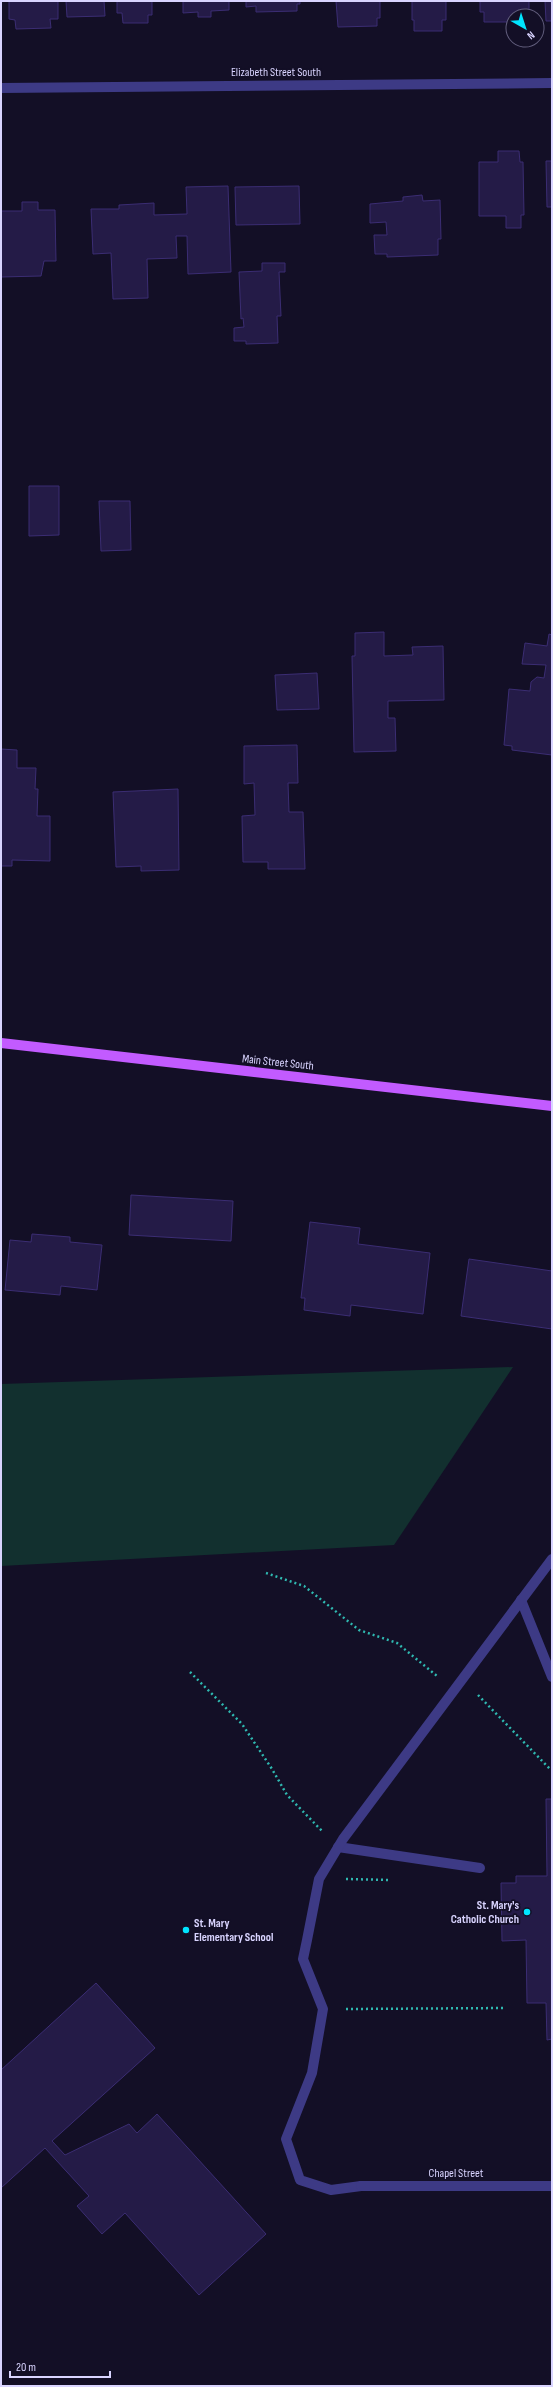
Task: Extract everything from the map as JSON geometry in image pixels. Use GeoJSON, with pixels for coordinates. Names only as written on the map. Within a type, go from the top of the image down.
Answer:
{"type":"FeatureCollection","features":[{"type":"Feature","properties":{"kind":"main road","name":"Main Street South"},"geometry":{"type":"LineString","coordinates":[[1,1043],[552,1106]]}},
{"type":"Feature","properties":{"kind":"street","name":"Elizabeth Street South"},"geometry":{"type":"LineString","coordinates":[[1,88],[552,83]]}},
{"type":"Feature","properties":{"kind":"street"},"geometry":{"type":"LineString","coordinates":[[323,2009],[303,1959],[319,1879],[338,1847],[552,1558]]}},
{"type":"Feature","properties":{"kind":"street"},"geometry":{"type":"LineString","coordinates":[[521,1600],[552,1677]]}},
{"type":"Feature","properties":{"kind":"street"},"geometry":{"type":"LineString","coordinates":[[338,1847],[480,1868]]}},
{"type":"Feature","properties":{"kind":"street","name":"Chapel Street"},"geometry":{"type":"LineString","coordinates":[[323,2009],[312,2073],[286,2139],[300,2180],[331,2190],[361,2186],[552,2186]]}},
{"type":"Feature","properties":{"kind":"path"},"geometry":{"type":"LineString","coordinates":[[266,1573],[304,1586],[359,1630],[396,1643],[442,1680],[462,1680],[550,1769]]}},
{"type":"Feature","properties":{"kind":"path"},"geometry":{"type":"LineString","coordinates":[[190,1672],[242,1724],[272,1769],[287,1795],[338,1847]]}},
{"type":"Feature","properties":{"kind":"path"},"geometry":{"type":"LineString","coordinates":[[323,2009],[506,2008]]}},
{"type":"Feature","properties":{"kind":"green space"},"geometry":{"type":"Polygon","coordinates":[[[513,1367],[394,1545],[1,1566],[1,1384],[513,1367]]]}},
{"type":"Feature","properties":{"kind":"building"},"geometry":{"type":"Polygon","coordinates":[[[9,1],[58,1],[58,19],[50,19],[51,28],[16,29],[15,20],[9,19],[9,1]]]}},
{"type":"Feature","properties":{"kind":"building"},"geometry":{"type":"Polygon","coordinates":[[[66,1],[104,1],[105,16],[67,17],[66,1]]]}},
{"type":"Feature","properties":{"kind":"building"},"geometry":{"type":"Polygon","coordinates":[[[117,1],[152,1],[152,15],[148,15],[148,23],[123,23],[122,13],[117,13],[117,1]]]}},
{"type":"Feature","properties":{"kind":"building"},"geometry":{"type":"Polygon","coordinates":[[[183,1],[229,1],[229,10],[211,11],[211,17],[198,17],[198,12],[183,13],[183,1]]]}},
{"type":"Feature","properties":{"kind":"building"},"geometry":{"type":"Polygon","coordinates":[[[246,1],[300,1],[300,4],[297,4],[297,11],[256,12],[256,6],[246,7],[246,1]]]}},
{"type":"Feature","properties":{"kind":"building"},"geometry":{"type":"Polygon","coordinates":[[[336,1],[380,1],[380,18],[377,18],[377,26],[338,27],[336,1]]]}},
{"type":"Feature","properties":{"kind":"building"},"geometry":{"type":"Polygon","coordinates":[[[412,1],[446,1],[446,20],[442,20],[442,31],[414,31],[414,20],[412,20],[412,1]]]}},
{"type":"Feature","properties":{"kind":"building"},"geometry":{"type":"Polygon","coordinates":[[[480,1],[529,1],[529,8],[505,8],[505,22],[484,22],[484,12],[480,12],[480,1]]]}},
{"type":"Feature","properties":{"kind":"building"},"geometry":{"type":"Polygon","coordinates":[[[545,1],[552,1],[552,21],[546,21],[545,1]]]}},
{"type":"Feature","properties":{"kind":"building"},"geometry":{"type":"Polygon","coordinates":[[[498,151],[519,151],[520,162],[523,162],[524,215],[521,215],[521,228],[506,228],[506,216],[479,216],[479,162],[498,162],[498,151]]]}},
{"type":"Feature","properties":{"kind":"building"},"geometry":{"type":"Polygon","coordinates":[[[546,161],[552,161],[552,207],[547,207],[546,161]]]}},
{"type":"Feature","properties":{"kind":"building"},"geometry":{"type":"Polygon","coordinates":[[[228,186],[231,272],[188,274],[187,236],[176,236],[177,258],[147,259],[148,298],[113,299],[111,253],[93,254],[91,209],[119,209],[119,205],[154,203],[154,215],[187,214],[186,187],[228,186]]]}},
{"type":"Feature","properties":{"kind":"building"},"geometry":{"type":"Polygon","coordinates":[[[299,186],[300,224],[236,225],[235,187],[299,186]]]}},
{"type":"Feature","properties":{"kind":"building"},"geometry":{"type":"Polygon","coordinates":[[[422,195],[423,201],[440,200],[441,239],[438,239],[438,255],[387,257],[387,254],[375,254],[374,235],[387,235],[386,222],[370,223],[370,204],[403,201],[403,197],[422,195]]]}},
{"type":"Feature","properties":{"kind":"building"},"geometry":{"type":"Polygon","coordinates":[[[22,202],[38,202],[38,210],[55,210],[56,261],[44,261],[41,276],[1,277],[1,211],[22,211],[22,202]]]}},
{"type":"Feature","properties":{"kind":"building"},"geometry":{"type":"Polygon","coordinates":[[[262,263],[285,263],[285,272],[279,272],[281,316],[277,316],[278,343],[246,344],[246,341],[234,341],[234,328],[244,327],[243,318],[241,319],[239,272],[262,271],[262,263]]]}},
{"type":"Feature","properties":{"kind":"building"},"geometry":{"type":"Polygon","coordinates":[[[29,486],[59,486],[59,535],[29,536],[29,486]]]}},
{"type":"Feature","properties":{"kind":"building"},"geometry":{"type":"Polygon","coordinates":[[[99,501],[130,501],[131,550],[101,551],[99,501]]]}},
{"type":"Feature","properties":{"kind":"building"},"geometry":{"type":"Polygon","coordinates":[[[384,632],[384,656],[413,655],[412,647],[443,646],[444,700],[388,701],[388,718],[395,718],[396,751],[354,752],[352,656],[355,656],[355,633],[384,632]]]}},
{"type":"Feature","properties":{"kind":"building"},"geometry":{"type":"Polygon","coordinates":[[[549,634],[552,635],[552,755],[512,750],[512,746],[504,745],[509,689],[530,691],[531,682],[537,677],[544,678],[546,665],[522,664],[525,643],[547,646],[549,634]]]}},
{"type":"Feature","properties":{"kind":"building"},"geometry":{"type":"Polygon","coordinates":[[[317,673],[319,709],[277,710],[275,675],[317,673]]]}},
{"type":"Feature","properties":{"kind":"building"},"geometry":{"type":"Polygon","coordinates":[[[297,745],[298,783],[288,783],[289,812],[303,812],[305,869],[268,869],[268,862],[243,862],[242,816],[255,815],[254,783],[244,784],[244,746],[297,745]]]}},
{"type":"Feature","properties":{"kind":"building"},"geometry":{"type":"Polygon","coordinates":[[[1,749],[17,750],[17,768],[36,768],[35,789],[38,789],[37,816],[50,816],[50,861],[12,860],[12,866],[1,866],[1,749]]]}},
{"type":"Feature","properties":{"kind":"building"},"geometry":{"type":"Polygon","coordinates":[[[178,789],[179,870],[141,871],[141,866],[116,867],[113,792],[178,789]]]}},
{"type":"Feature","properties":{"kind":"building"},"geometry":{"type":"Polygon","coordinates":[[[131,1195],[233,1201],[231,1241],[129,1235],[131,1195]]]}},
{"type":"Feature","properties":{"kind":"building"},"geometry":{"type":"Polygon","coordinates":[[[310,1222],[360,1228],[358,1244],[430,1253],[423,1314],[351,1305],[350,1316],[304,1310],[305,1298],[301,1298],[310,1222]]]}},
{"type":"Feature","properties":{"kind":"building"},"geometry":{"type":"Polygon","coordinates":[[[32,1234],[70,1237],[70,1242],[102,1245],[97,1290],[61,1286],[60,1295],[5,1290],[10,1240],[31,1242],[32,1234]]]}},
{"type":"Feature","properties":{"kind":"building"},"geometry":{"type":"Polygon","coordinates":[[[469,1259],[552,1271],[552,1329],[461,1316],[469,1259]]]}},
{"type":"Feature","properties":{"kind":"building","name":"St. Mary's Catholic Church"},"geometry":{"type":"Polygon","coordinates":[[[546,1799],[552,1799],[552,2039],[547,2040],[546,2003],[527,2003],[526,1940],[502,1941],[501,1883],[516,1883],[516,1876],[547,1876],[546,1799]]]}},
{"type":"Feature","properties":{"kind":"building"},"geometry":{"type":"Polygon","coordinates":[[[96,1983],[155,2048],[52,2141],[65,2155],[129,2124],[137,2133],[157,2114],[266,2234],[199,2295],[125,2213],[102,2234],[77,2206],[89,2196],[45,2148],[1,2188],[1,2070],[96,1983]]]}},
{"type":"Feature","properties":{"kind":"place","name":"St. Mary's Catholic Church"},"geometry":{"type":"Point","coordinates":[527,1912]}},
{"type":"Feature","properties":{"kind":"place","name":"St. Mary Elementary School"},"geometry":{"type":"Point","coordinates":[186,1930]}}]}
